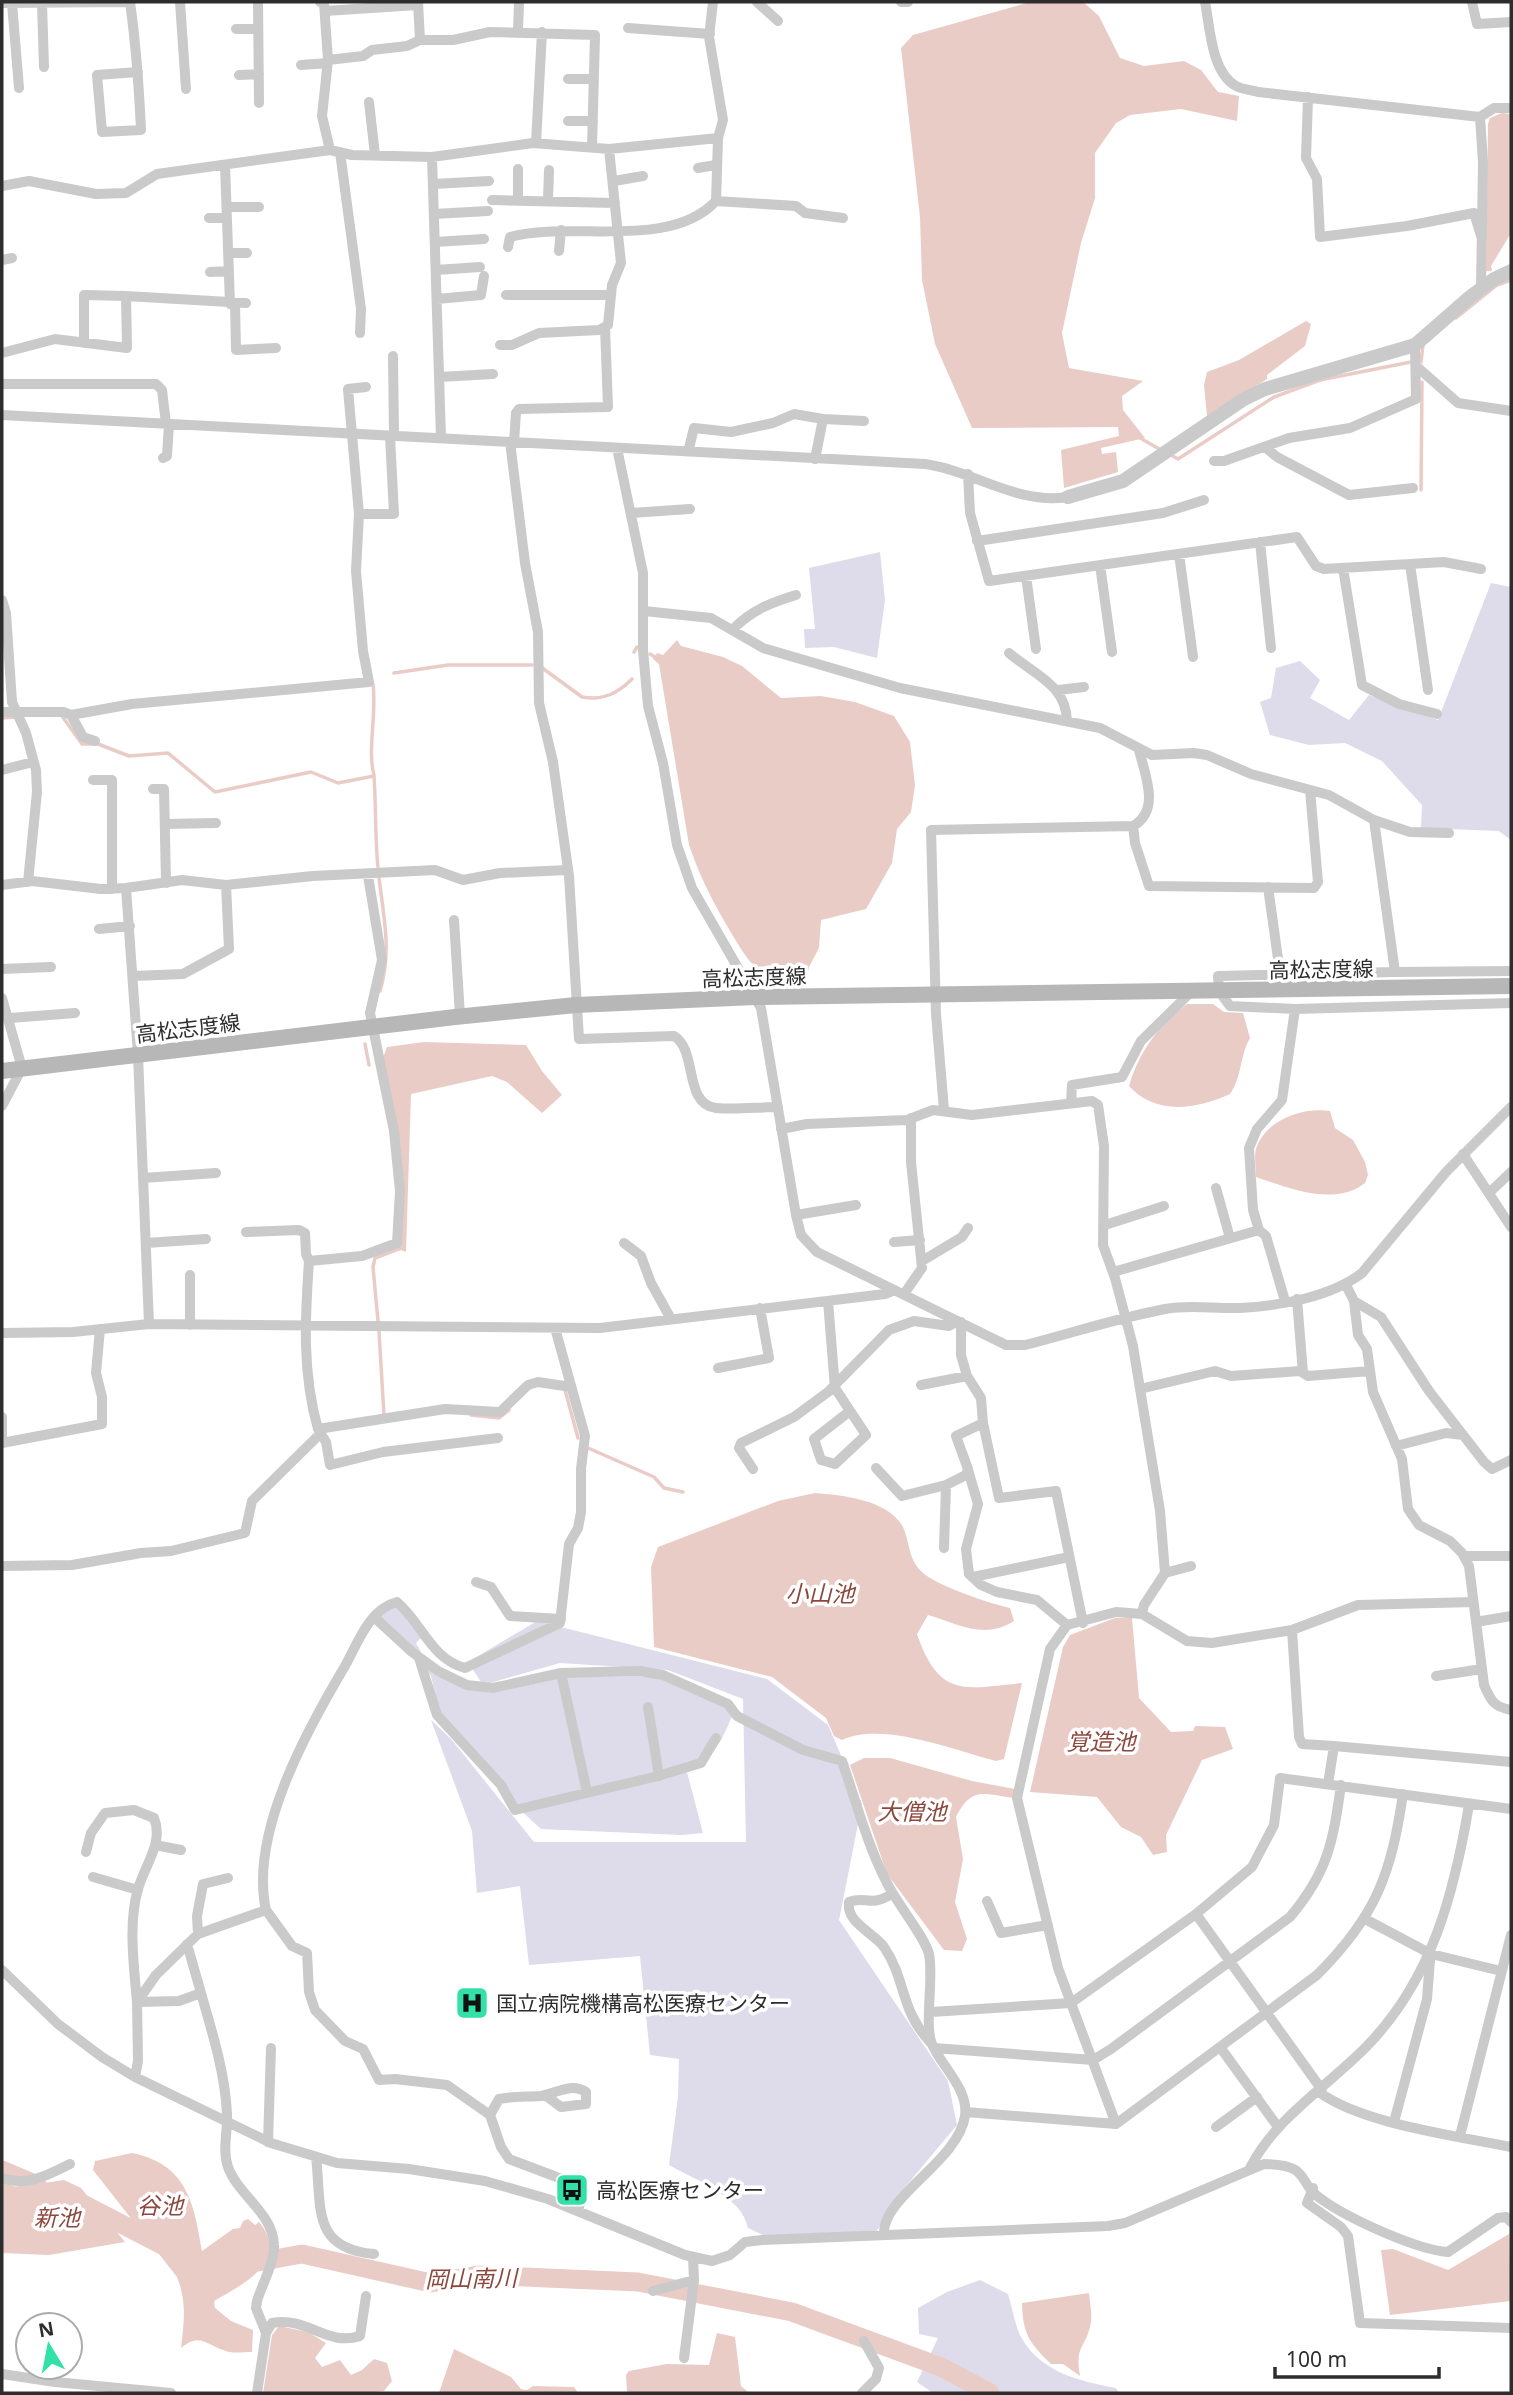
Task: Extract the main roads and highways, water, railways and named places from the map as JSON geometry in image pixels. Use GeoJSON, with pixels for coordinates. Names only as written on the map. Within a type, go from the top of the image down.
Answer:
{"type":"FeatureCollection","features":[{"type":"Feature","properties":{"kind":"main road","name":"高松志度線"},"geometry":{"type":"LineString","coordinates":[[2,1071],[460,1016],[576,1006],[755,997],[1511,986]]}},
{"type":"Feature","properties":{"kind":"water"},"geometry":{"type":"Polygon","coordinates":[[[1030,2],[1083,2],[1099,16],[1120,58],[1144,66],[1184,61],[1201,70],[1218,92],[1239,96],[1237,121],[1181,109],[1130,115],[1116,123],[1095,153],[1095,198],[1081,243],[1062,333],[1069,368],[1143,381],[1122,396],[1123,410],[1145,438],[1101,448],[1102,454],[1116,452],[1118,472],[1064,488],[1061,450],[1119,436],[1118,427],[972,428],[935,344],[922,280],[920,217],[901,48],[913,35],[1030,2]]]}},
{"type":"Feature","properties":{"kind":"water"},"geometry":{"type":"Polygon","coordinates":[[[1502,113],[1511,114],[1511,233],[1491,266],[1492,271],[1486,271],[1488,124],[1490,118],[1502,113]]]}},
{"type":"Feature","properties":{"kind":"water"},"geometry":{"type":"Polygon","coordinates":[[[1306,321],[1311,324],[1305,346],[1267,375],[1267,379],[1207,416],[1204,385],[1207,372],[1239,360],[1306,321]]]}},
{"type":"Feature","properties":{"kind":"water"},"geometry":{"type":"Polygon","coordinates":[[[677,640],[681,646],[723,657],[742,666],[781,698],[821,696],[855,702],[894,716],[910,742],[915,785],[911,812],[897,829],[892,863],[866,909],[821,920],[819,948],[809,967],[805,985],[765,983],[720,913],[694,859],[689,845],[659,664],[653,659],[657,653],[663,655],[677,640]]]}},
{"type":"Feature","properties":{"kind":"water"},"geometry":{"type":"Polygon","coordinates":[[[1187,1004],[1213,1004],[1224,1012],[1243,1013],[1250,1038],[1230,1094],[1191,1106],[1164,1106],[1140,1096],[1129,1086],[1138,1062],[1151,1040],[1168,1020],[1187,1004]]]}},
{"type":"Feature","properties":{"kind":"water"},"geometry":{"type":"Polygon","coordinates":[[[424,1042],[526,1045],[542,1071],[562,1095],[542,1113],[507,1082],[492,1076],[411,1094],[406,1252],[398,1249],[399,1207],[383,1058],[387,1047],[424,1042]]]}},
{"type":"Feature","properties":{"kind":"water"},"geometry":{"type":"Polygon","coordinates":[[[1330,1111],[1335,1128],[1353,1140],[1365,1162],[1368,1175],[1365,1183],[1340,1194],[1326,1195],[1297,1190],[1256,1177],[1256,1149],[1267,1130],[1297,1114],[1330,1111]]]}},
{"type":"Feature","properties":{"kind":"water","name":"小山池"},"geometry":{"type":"Polygon","coordinates":[[[815,1493],[864,1501],[887,1511],[903,1527],[911,1556],[921,1571],[963,1593],[1010,1608],[1014,1621],[1003,1627],[971,1629],[928,1615],[917,1634],[934,1669],[944,1679],[956,1685],[984,1687],[1022,1683],[1004,1759],[996,1761],[897,1735],[858,1735],[842,1740],[834,1736],[826,1718],[772,1677],[654,1647],[651,1567],[658,1547],[778,1501],[815,1493]]]}},
{"type":"Feature","properties":{"kind":"water","name":"覚造池"},"geometry":{"type":"Polygon","coordinates":[[[1115,1618],[1132,1618],[1139,1698],[1171,1732],[1193,1731],[1195,1726],[1225,1727],[1233,1749],[1202,1760],[1166,1835],[1167,1852],[1153,1855],[1141,1837],[1121,1827],[1097,1797],[1030,1792],[1063,1647],[1070,1635],[1115,1618]]]}},
{"type":"Feature","properties":{"kind":"water","name":"大僧池"},"geometry":{"type":"Polygon","coordinates":[[[864,1758],[890,1758],[972,1781],[1015,1789],[1014,1798],[986,1794],[973,1796],[967,1800],[956,1817],[963,1859],[955,1902],[967,1939],[962,1951],[944,1950],[887,1874],[850,1765],[864,1758]]]}},
{"type":"Feature","properties":{"kind":"water","name":"谷池"},"geometry":{"type":"Polygon","coordinates":[[[132,2153],[165,2166],[185,2188],[191,2202],[202,2251],[233,2229],[240,2228],[243,2221],[248,2219],[255,2225],[259,2222],[270,2248],[267,2259],[250,2279],[214,2301],[215,2308],[231,2321],[253,2330],[252,2352],[230,2352],[197,2340],[181,2348],[184,2321],[177,2277],[93,2170],[95,2161],[132,2153]]]}},
{"type":"Feature","properties":{"kind":"water","name":"新池"},"geometry":{"type":"Polygon","coordinates":[[[64,2180],[81,2188],[125,2242],[49,2255],[2,2253],[2,2182],[17,2187],[64,2180]]]}},
{"type":"Feature","properties":{"kind":"water"},"geometry":{"type":"Polygon","coordinates":[[[1509,2234],[1511,2301],[1390,2315],[1381,2250],[1393,2249],[1448,2270],[1509,2234]]]}},
{"type":"Feature","properties":{"kind":"water"},"geometry":{"type":"Polygon","coordinates":[[[1089,2293],[1091,2323],[1079,2353],[1080,2376],[1063,2364],[1051,2364],[1037,2350],[1026,2331],[1022,2303],[1089,2293]]]}},
{"type":"Feature","properties":{"kind":"water"},"geometry":{"type":"Polygon","coordinates":[[[279,2326],[308,2332],[326,2343],[315,2358],[322,2367],[340,2360],[351,2375],[362,2370],[374,2359],[387,2363],[392,2381],[384,2391],[369,2393],[263,2393],[272,2335],[279,2326]]]}},
{"type":"Feature","properties":{"kind":"water"},"geometry":{"type":"Polygon","coordinates":[[[717,2333],[735,2337],[741,2386],[749,2393],[627,2393],[626,2375],[629,2371],[667,2364],[709,2365],[717,2333]]]}},
{"type":"Feature","properties":{"kind":"water"},"geometry":{"type":"Polygon","coordinates":[[[454,2349],[511,2377],[521,2389],[527,2390],[533,2386],[574,2387],[578,2393],[439,2393],[454,2349]]]}},
{"type":"Feature","properties":{"kind":"waterway"},"geometry":{"type":"LineString","coordinates":[[1456,318],[1497,285],[1511,280]]}},
{"type":"Feature","properties":{"kind":"waterway"},"geometry":{"type":"LineString","coordinates":[[1421,362],[1423,345]]}},
{"type":"Feature","properties":{"kind":"waterway"},"geometry":{"type":"LineString","coordinates":[[1171,455],[1178,459],[1274,397],[1320,380],[1421,360]]}},
{"type":"Feature","properties":{"kind":"waterway"},"geometry":{"type":"LineString","coordinates":[[1421,490],[1422,382]]}},
{"type":"Feature","properties":{"kind":"waterway"},"geometry":{"type":"LineString","coordinates":[[1140,438],[1161,450]]}},
{"type":"Feature","properties":{"kind":"waterway"},"geometry":{"type":"LineString","coordinates":[[634,652],[637,647]]}},
{"type":"Feature","properties":{"kind":"waterway"},"geometry":{"type":"LineString","coordinates":[[650,654],[655,657]]}},
{"type":"Feature","properties":{"kind":"waterway"},"geometry":{"type":"LineString","coordinates":[[394,673],[448,665],[532,665]]}},
{"type":"Feature","properties":{"kind":"waterway"},"geometry":{"type":"LineString","coordinates":[[541,667],[582,697],[610,695],[632,679]]}},
{"type":"Feature","properties":{"kind":"waterway"},"geometry":{"type":"LineString","coordinates":[[373,684],[371,754],[374,775]]}},
{"type":"Feature","properties":{"kind":"waterway"},"geometry":{"type":"LineString","coordinates":[[62,716],[82,744],[98,744],[129,756],[168,753],[215,792],[311,772],[338,783],[374,776],[377,856],[386,945],[380,991]]}},
{"type":"Feature","properties":{"kind":"waterway"},"geometry":{"type":"LineString","coordinates":[[2,718],[16,717]]}},
{"type":"Feature","properties":{"kind":"waterway"},"geometry":{"type":"LineString","coordinates":[[365,1044],[369,1065]]}},
{"type":"Feature","properties":{"kind":"waterway"},"geometry":{"type":"LineString","coordinates":[[378,1321],[373,1267],[375,1258],[401,1248]]}},
{"type":"Feature","properties":{"kind":"waterway"},"geometry":{"type":"LineString","coordinates":[[379,1332],[384,1415]]}},
{"type":"Feature","properties":{"kind":"waterway"},"geometry":{"type":"LineString","coordinates":[[565,1390],[578,1438]]}},
{"type":"Feature","properties":{"kind":"waterway"},"geometry":{"type":"LineString","coordinates":[[471,1415],[499,1418],[509,1410]]}},
{"type":"Feature","properties":{"kind":"waterway"},"geometry":{"type":"LineString","coordinates":[[588,1448],[654,1477],[664,1488],[683,1492]]}},
{"type":"Feature","properties":{"kind":"waterway","name":"岡山南川"},"geometry":{"type":"LineString","coordinates":[[2,2170],[37,2185]]}},
{"type":"Feature","properties":{"kind":"waterway","name":"岡山南川"},"geometry":{"type":"LineString","coordinates":[[77,2201],[166,2247]]}},
{"type":"Feature","properties":{"kind":"waterway","name":"岡山南川"},"geometry":{"type":"LineString","coordinates":[[252,2263],[302,2254],[431,2283],[478,2275],[638,2282],[792,2312],[941,2367],[990,2393]]}},
{"type":"Feature","properties":{"kind":"place","name":"国立病院機構高松医療センター"},"geometry":{"type":"Point","coordinates":[472,2003]}},
{"type":"Feature","properties":{"kind":"place","name":"高松医療センター"},"geometry":{"type":"Point","coordinates":[572,2190]}}]}
